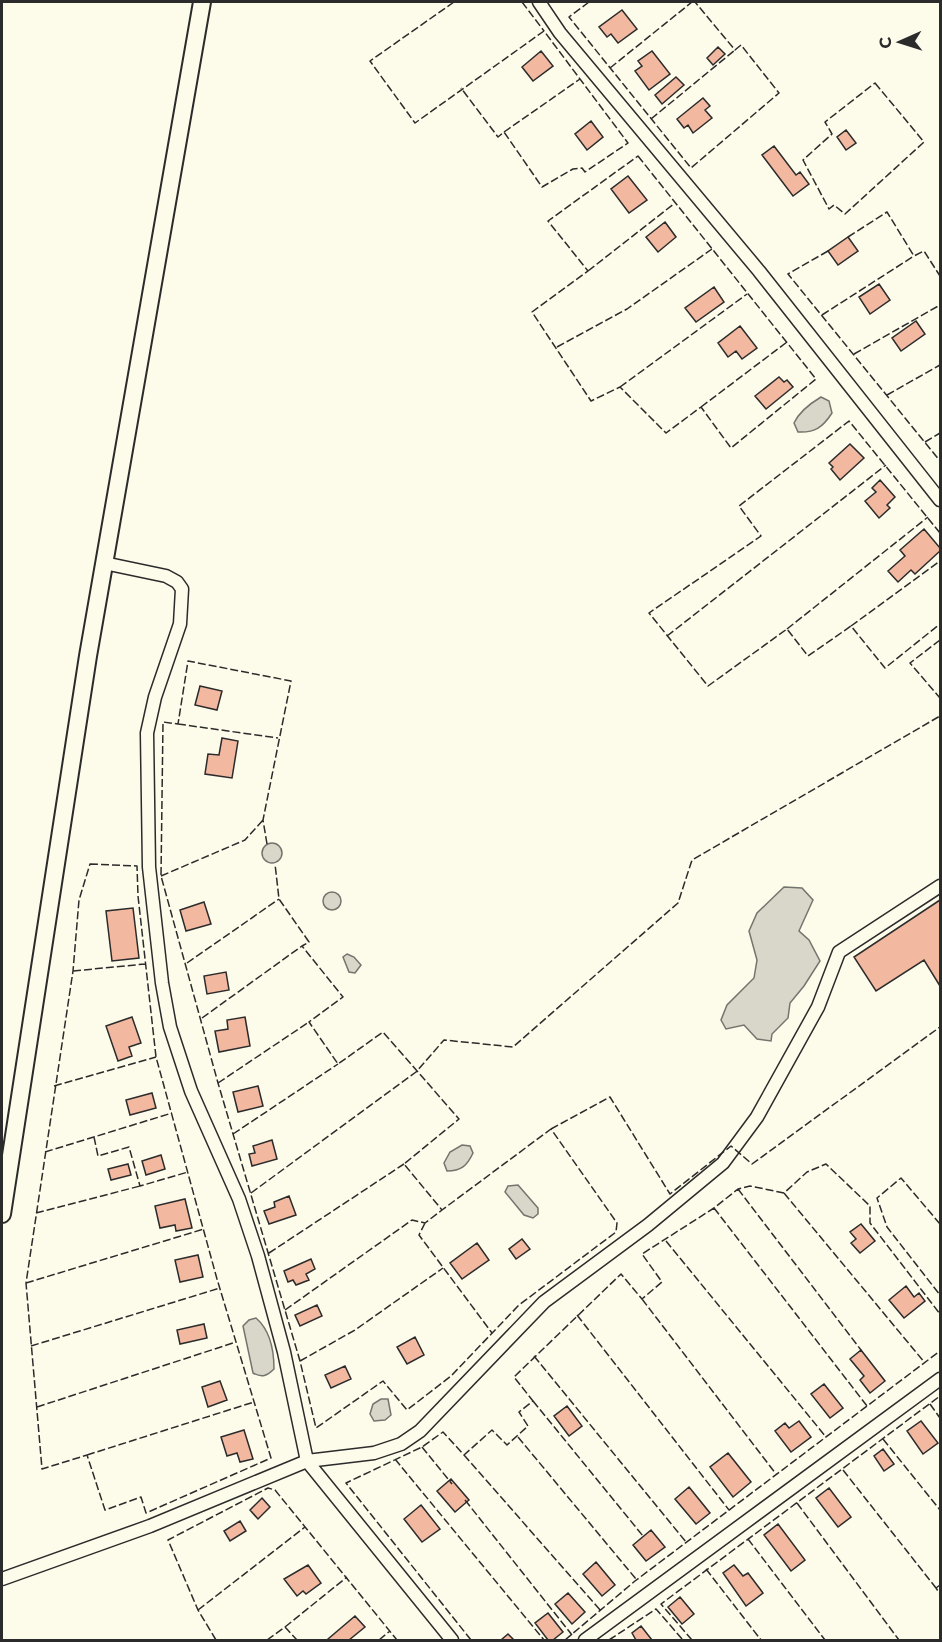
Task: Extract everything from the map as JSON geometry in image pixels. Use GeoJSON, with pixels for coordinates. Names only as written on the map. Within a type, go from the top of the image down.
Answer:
{"type":"FeatureCollection","features":[{"type":"Feature","properties":{"kind":"main road"},"geometry":{"type":"LineString","coordinates":[[2,1214],[86,668],[202,2]]}},
{"type":"Feature","properties":{"kind":"street"},"geometry":{"type":"LineString","coordinates":[[539,2],[560,33],[759,271],[940,500]]}},
{"type":"Feature","properties":{"kind":"street"},"geometry":{"type":"LineString","coordinates":[[104,563],[166,576],[177,582],[182,589],[180,624],[155,697],[147,734],[149,867],[162,983],[170,1027],[191,1091],[239,1199],[258,1256],[284,1352],[307,1461],[452,1641]]}},
{"type":"Feature","properties":{"kind":"street"},"geometry":{"type":"LineString","coordinates":[[2,1579],[150,1526],[307,1461],[374,1453],[401,1444],[420,1431],[544,1302],[648,1225],[723,1163],[757,1117],[818,1007],[839,952],[940,886]]}},
{"type":"Feature","properties":{"kind":"street"},"geometry":{"type":"LineString","coordinates":[[585,1641],[940,1379]]}},
{"type":"Feature","properties":{"kind":"shaded area"},"geometry":{"type":"Polygon","coordinates":[[[821,397],[829,401],[832,413],[818,428],[798,432],[794,423],[796,419],[821,397]]]}},
{"type":"Feature","properties":{"kind":"shaded area"},"geometry":{"type":"Polygon","coordinates":[[[268,843],[276,843],[282,849],[282,857],[276,863],[268,863],[262,857],[262,849],[268,843]]]}},
{"type":"Feature","properties":{"kind":"shaded area"},"geometry":{"type":"Polygon","coordinates":[[[784,887],[802,888],[813,900],[799,931],[809,940],[820,961],[790,1003],[788,1018],[772,1034],[771,1041],[757,1039],[744,1025],[726,1029],[721,1020],[727,1005],[754,978],[757,960],[749,931],[757,913],[784,887]]]}},
{"type":"Feature","properties":{"kind":"shaded area"},"geometry":{"type":"Polygon","coordinates":[[[328,892],[336,892],[341,897],[339,908],[328,910],[323,905],[323,897],[328,892]]]}},
{"type":"Feature","properties":{"kind":"shaded area"},"geometry":{"type":"Polygon","coordinates":[[[347,954],[354,957],[361,965],[355,973],[349,972],[343,957],[347,954]]]}},
{"type":"Feature","properties":{"kind":"shaded area"},"geometry":{"type":"Polygon","coordinates":[[[462,1145],[470,1146],[473,1153],[471,1158],[460,1169],[447,1171],[444,1163],[450,1152],[462,1145]]]}},
{"type":"Feature","properties":{"kind":"shaded area"},"geometry":{"type":"Polygon","coordinates":[[[518,1185],[538,1208],[538,1214],[533,1218],[524,1215],[505,1192],[508,1186],[518,1185]]]}},
{"type":"Feature","properties":{"kind":"shaded area"},"geometry":{"type":"Polygon","coordinates":[[[256,1318],[268,1335],[273,1355],[274,1369],[264,1375],[253,1373],[243,1326],[249,1320],[256,1318]]]}},
{"type":"Feature","properties":{"kind":"shaded area"},"geometry":{"type":"Polygon","coordinates":[[[381,1399],[388,1399],[391,1415],[385,1420],[374,1421],[370,1414],[373,1404],[381,1399]]]}},
{"type":"Feature","properties":{"kind":"building"},"geometry":{"type":"Polygon","coordinates":[[[622,10],[637,29],[618,43],[611,34],[607,37],[599,27],[622,10]]]}},
{"type":"Feature","properties":{"kind":"building"},"geometry":{"type":"Polygon","coordinates":[[[718,47],[725,54],[713,65],[707,58],[718,47]]]}},
{"type":"Feature","properties":{"kind":"building"},"geometry":{"type":"Polygon","coordinates":[[[541,51],[553,66],[533,81],[522,67],[541,51]]]}},
{"type":"Feature","properties":{"kind":"building"},"geometry":{"type":"Polygon","coordinates":[[[652,51],[670,74],[649,90],[635,71],[642,66],[638,61],[652,51]]]}},
{"type":"Feature","properties":{"kind":"building"},"geometry":{"type":"Polygon","coordinates":[[[676,77],[684,85],[662,104],[655,95],[676,77]]]}},
{"type":"Feature","properties":{"kind":"building"},"geometry":{"type":"Polygon","coordinates":[[[703,98],[710,106],[705,110],[712,118],[693,133],[688,125],[684,128],[677,119],[703,98]]]}},
{"type":"Feature","properties":{"kind":"building"},"geometry":{"type":"Polygon","coordinates":[[[591,121],[603,137],[587,150],[575,134],[591,121]]]}},
{"type":"Feature","properties":{"kind":"building"},"geometry":{"type":"Polygon","coordinates":[[[846,130],[856,143],[846,150],[837,137],[846,130]]]}},
{"type":"Feature","properties":{"kind":"building"},"geometry":{"type":"Polygon","coordinates":[[[774,146],[796,175],[800,172],[809,184],[793,196],[762,155],[774,146]]]}},
{"type":"Feature","properties":{"kind":"building"},"geometry":{"type":"Polygon","coordinates":[[[628,176],[647,200],[629,213],[611,189],[628,176]]]}},
{"type":"Feature","properties":{"kind":"building"},"geometry":{"type":"Polygon","coordinates":[[[665,222],[676,237],[658,252],[646,237],[665,222]]]}},
{"type":"Feature","properties":{"kind":"building"},"geometry":{"type":"Polygon","coordinates":[[[848,237],[858,251],[838,265],[828,251],[848,237]]]}},
{"type":"Feature","properties":{"kind":"building"},"geometry":{"type":"Polygon","coordinates":[[[879,284],[890,300],[870,314],[859,297],[879,284]]]}},
{"type":"Feature","properties":{"kind":"building"},"geometry":{"type":"Polygon","coordinates":[[[714,287],[724,302],[696,322],[685,308],[714,287]]]}},
{"type":"Feature","properties":{"kind":"building"},"geometry":{"type":"Polygon","coordinates":[[[916,321],[925,334],[901,351],[892,338],[916,321]]]}},
{"type":"Feature","properties":{"kind":"building"},"geometry":{"type":"Polygon","coordinates":[[[740,326],[757,348],[742,359],[736,351],[728,357],[718,343],[740,326]]]}},
{"type":"Feature","properties":{"kind":"building"},"geometry":{"type":"Polygon","coordinates":[[[779,377],[784,382],[787,380],[793,387],[766,409],[755,396],[779,377]]]}},
{"type":"Feature","properties":{"kind":"building"},"geometry":{"type":"Polygon","coordinates":[[[850,444],[864,458],[840,480],[829,463],[850,444]]]}},
{"type":"Feature","properties":{"kind":"building"},"geometry":{"type":"Polygon","coordinates":[[[880,480],[895,497],[887,505],[890,508],[879,518],[865,501],[876,492],[872,488],[880,480]]]}},
{"type":"Feature","properties":{"kind":"building"},"geometry":{"type":"Polygon","coordinates":[[[924,529],[940,551],[915,574],[911,570],[898,582],[888,571],[905,556],[900,550],[924,529]]]}},
{"type":"Feature","properties":{"kind":"building"},"geometry":{"type":"Polygon","coordinates":[[[200,686],[222,691],[217,710],[195,705],[200,686]]]}},
{"type":"Feature","properties":{"kind":"building"},"geometry":{"type":"Polygon","coordinates":[[[222,738],[238,741],[232,778],[205,774],[208,754],[219,755],[222,738]]]}},
{"type":"Feature","properties":{"kind":"building"},"geometry":{"type":"Polygon","coordinates":[[[940,900],[940,986],[924,960],[876,991],[854,957],[940,900]]]}},
{"type":"Feature","properties":{"kind":"building"},"geometry":{"type":"Polygon","coordinates":[[[204,902],[211,924],[186,931],[180,910],[204,902]]]}},
{"type":"Feature","properties":{"kind":"building"},"geometry":{"type":"Polygon","coordinates":[[[133,908],[139,958],[112,961],[106,911],[133,908]]]}},
{"type":"Feature","properties":{"kind":"building"},"geometry":{"type":"Polygon","coordinates":[[[226,972],[229,990],[207,994],[204,976],[226,972]]]}},
{"type":"Feature","properties":{"kind":"building"},"geometry":{"type":"Polygon","coordinates":[[[132,1017],[141,1043],[129,1047],[132,1056],[118,1061],[106,1026],[132,1017]]]}},
{"type":"Feature","properties":{"kind":"building"},"geometry":{"type":"Polygon","coordinates":[[[245,1017],[250,1046],[219,1052],[215,1031],[228,1029],[227,1020],[245,1017]]]}},
{"type":"Feature","properties":{"kind":"building"},"geometry":{"type":"Polygon","coordinates":[[[258,1086],[263,1106],[238,1112],[233,1092],[258,1086]]]}},
{"type":"Feature","properties":{"kind":"building"},"geometry":{"type":"Polygon","coordinates":[[[152,1093],[156,1108],[130,1115],[126,1100],[152,1093]]]}},
{"type":"Feature","properties":{"kind":"building"},"geometry":{"type":"Polygon","coordinates":[[[272,1140],[277,1159],[252,1166],[249,1154],[255,1153],[253,1146],[272,1140]]]}},
{"type":"Feature","properties":{"kind":"building"},"geometry":{"type":"Polygon","coordinates":[[[161,1155],[165,1169],[146,1175],[142,1161],[161,1155]]]}},
{"type":"Feature","properties":{"kind":"building"},"geometry":{"type":"Polygon","coordinates":[[[128,1164],[131,1175],[111,1180],[108,1169],[128,1164]]]}},
{"type":"Feature","properties":{"kind":"building"},"geometry":{"type":"Polygon","coordinates":[[[289,1196],[296,1215],[269,1224],[264,1211],[275,1207],[274,1202],[289,1196]]]}},
{"type":"Feature","properties":{"kind":"building"},"geometry":{"type":"Polygon","coordinates":[[[185,1199],[192,1228],[176,1231],[175,1225],[160,1228],[155,1206],[185,1199]]]}},
{"type":"Feature","properties":{"kind":"building"},"geometry":{"type":"Polygon","coordinates":[[[861,1224],[875,1241],[860,1253],[851,1243],[856,1239],[850,1232],[861,1224]]]}},
{"type":"Feature","properties":{"kind":"building"},"geometry":{"type":"Polygon","coordinates":[[[522,1239],[530,1249],[516,1259],[509,1249],[522,1239]]]}},
{"type":"Feature","properties":{"kind":"building"},"geometry":{"type":"Polygon","coordinates":[[[477,1243],[489,1260],[462,1279],[450,1263],[477,1243]]]}},
{"type":"Feature","properties":{"kind":"building"},"geometry":{"type":"Polygon","coordinates":[[[198,1255],[203,1277],[180,1282],[175,1260],[198,1255]]]}},
{"type":"Feature","properties":{"kind":"building"},"geometry":{"type":"Polygon","coordinates":[[[311,1259],[315,1269],[306,1274],[309,1280],[296,1285],[293,1280],[288,1282],[284,1271],[311,1259]]]}},
{"type":"Feature","properties":{"kind":"building"},"geometry":{"type":"Polygon","coordinates":[[[906,1286],[914,1297],[919,1293],[925,1301],[904,1318],[889,1300],[906,1286]]]}},
{"type":"Feature","properties":{"kind":"building"},"geometry":{"type":"Polygon","coordinates":[[[317,1305],[322,1316],[300,1326],[295,1315],[317,1305]]]}},
{"type":"Feature","properties":{"kind":"building"},"geometry":{"type":"Polygon","coordinates":[[[204,1324],[207,1338],[180,1344],[177,1330],[204,1324]]]}},
{"type":"Feature","properties":{"kind":"building"},"geometry":{"type":"Polygon","coordinates":[[[415,1337],[424,1355],[407,1364],[397,1347],[415,1337]]]}},
{"type":"Feature","properties":{"kind":"building"},"geometry":{"type":"Polygon","coordinates":[[[861,1350],[885,1381],[870,1393],[860,1380],[864,1376],[850,1359],[861,1350]]]}},
{"type":"Feature","properties":{"kind":"building"},"geometry":{"type":"Polygon","coordinates":[[[345,1366],[351,1379],[331,1388],[325,1375],[345,1366]]]}},
{"type":"Feature","properties":{"kind":"building"},"geometry":{"type":"Polygon","coordinates":[[[220,1381],[227,1400],[208,1407],[202,1387],[220,1381]]]}},
{"type":"Feature","properties":{"kind":"building"},"geometry":{"type":"Polygon","coordinates":[[[824,1384],[843,1408],[830,1418],[811,1394],[824,1384]]]}},
{"type":"Feature","properties":{"kind":"building"},"geometry":{"type":"Polygon","coordinates":[[[567,1406],[582,1426],[569,1436],[554,1416],[567,1406]]]}},
{"type":"Feature","properties":{"kind":"building"},"geometry":{"type":"Polygon","coordinates":[[[799,1421],[811,1437],[791,1452],[775,1431],[785,1423],[789,1428],[799,1421]]]}},
{"type":"Feature","properties":{"kind":"building"},"geometry":{"type":"Polygon","coordinates":[[[921,1421],[938,1443],[923,1454],[907,1431],[921,1421]]]}},
{"type":"Feature","properties":{"kind":"building"},"geometry":{"type":"Polygon","coordinates":[[[244,1430],[253,1459],[240,1462],[237,1453],[227,1456],[221,1437],[244,1430]]]}},
{"type":"Feature","properties":{"kind":"building"},"geometry":{"type":"Polygon","coordinates":[[[883,1449],[894,1464],[884,1471],[874,1456],[883,1449]]]}},
{"type":"Feature","properties":{"kind":"building"},"geometry":{"type":"Polygon","coordinates":[[[728,1453],[751,1482],[733,1497],[710,1467],[728,1453]]]}},
{"type":"Feature","properties":{"kind":"building"},"geometry":{"type":"Polygon","coordinates":[[[451,1479],[469,1500],[455,1512],[437,1491],[451,1479]]]}},
{"type":"Feature","properties":{"kind":"building"},"geometry":{"type":"Polygon","coordinates":[[[689,1487],[710,1513],[696,1524],[675,1499],[689,1487]]]}},
{"type":"Feature","properties":{"kind":"building"},"geometry":{"type":"Polygon","coordinates":[[[829,1488],[851,1517],[838,1527],[816,1498],[829,1488]]]}},
{"type":"Feature","properties":{"kind":"building"},"geometry":{"type":"Polygon","coordinates":[[[262,1498],[270,1507],[258,1519],[250,1510],[262,1498]]]}},
{"type":"Feature","properties":{"kind":"building"},"geometry":{"type":"Polygon","coordinates":[[[421,1505],[440,1529],[422,1542],[404,1519],[421,1505]]]}},
{"type":"Feature","properties":{"kind":"building"},"geometry":{"type":"Polygon","coordinates":[[[240,1521],[246,1531],[230,1541],[224,1531],[240,1521]]]}},
{"type":"Feature","properties":{"kind":"building"},"geometry":{"type":"Polygon","coordinates":[[[778,1524],[805,1560],[791,1571],[764,1535],[778,1524]]]}},
{"type":"Feature","properties":{"kind":"building"},"geometry":{"type":"Polygon","coordinates":[[[651,1530],[665,1547],[646,1561],[633,1545],[651,1530]]]}},
{"type":"Feature","properties":{"kind":"building"},"geometry":{"type":"Polygon","coordinates":[[[596,1562],[615,1585],[602,1596],[583,1574],[596,1562]]]}},
{"type":"Feature","properties":{"kind":"building"},"geometry":{"type":"Polygon","coordinates":[[[308,1565],[321,1583],[306,1594],[303,1591],[297,1596],[284,1579],[308,1565]]]}},
{"type":"Feature","properties":{"kind":"building"},"geometry":{"type":"Polygon","coordinates":[[[734,1565],[743,1576],[748,1573],[763,1593],[746,1606],[723,1573],[734,1565]]]}},
{"type":"Feature","properties":{"kind":"building"},"geometry":{"type":"Polygon","coordinates":[[[568,1593],[585,1612],[572,1624],[555,1604],[568,1593]]]}},
{"type":"Feature","properties":{"kind":"building"},"geometry":{"type":"Polygon","coordinates":[[[680,1597],[694,1614],[682,1624],[668,1607],[680,1597]]]}},
{"type":"Feature","properties":{"kind":"building"},"geometry":{"type":"Polygon","coordinates":[[[548,1613],[563,1632],[553,1640],[548,1640],[535,1623],[548,1613]]]}},
{"type":"Feature","properties":{"kind":"building"},"geometry":{"type":"Polygon","coordinates":[[[355,1616],[365,1627],[349,1640],[328,1639],[355,1616]]]}},
{"type":"Feature","properties":{"kind":"building"},"geometry":{"type":"Polygon","coordinates":[[[641,1626],[652,1640],[636,1640],[632,1633],[641,1626]]]}},
{"type":"Feature","properties":{"kind":"building"},"geometry":{"type":"Polygon","coordinates":[[[508,1634],[514,1640],[501,1640],[508,1634]]]}},
{"type":"Feature","properties":{"kind":"fence"},"geometry":{"type":"LineString","coordinates":[[454,2],[370,61],[415,123],[544,31],[628,143],[585,172],[582,168],[573,169],[542,187],[504,132],[498,137],[461,88]]}},
{"type":"Feature","properties":{"kind":"fence"},"geometry":{"type":"LineString","coordinates":[[522,2],[544,31]]}},
{"type":"Feature","properties":{"kind":"fence"},"geometry":{"type":"LineString","coordinates":[[589,2],[569,17],[691,168],[779,93],[741,45],[735,50],[695,2]]}},
{"type":"Feature","properties":{"kind":"fence"},"geometry":{"type":"LineString","coordinates":[[610,68],[692,2]]}},
{"type":"Feature","properties":{"kind":"fence"},"geometry":{"type":"LineString","coordinates":[[651,119],[735,50]]}},
{"type":"Feature","properties":{"kind":"fence"},"geometry":{"type":"LineString","coordinates":[[504,132],[580,79]]}},
{"type":"Feature","properties":{"kind":"fence"},"geometry":{"type":"LineString","coordinates":[[875,83],[924,142],[845,214],[834,205],[829,209],[803,160],[832,134],[825,122],[875,83]]}},
{"type":"Feature","properties":{"kind":"fence"},"geometry":{"type":"LineString","coordinates":[[638,156],[816,379],[731,448],[701,407],[666,433],[620,387],[591,401],[532,312],[588,271],[548,221],[638,156]]}},
{"type":"Feature","properties":{"kind":"fence"},"geometry":{"type":"LineString","coordinates":[[588,271],[675,203]]}},
{"type":"Feature","properties":{"kind":"fence"},"geometry":{"type":"LineString","coordinates":[[848,237],[887,212],[914,256],[924,251],[940,276]]}},
{"type":"Feature","properties":{"kind":"fence"},"geometry":{"type":"LineString","coordinates":[[557,347],[627,309],[712,249]]}},
{"type":"Feature","properties":{"kind":"fence"},"geometry":{"type":"LineString","coordinates":[[828,251],[788,274],[940,461]]}},
{"type":"Feature","properties":{"kind":"fence"},"geometry":{"type":"LineString","coordinates":[[822,315],[914,256]]}},
{"type":"Feature","properties":{"kind":"fence"},"geometry":{"type":"LineString","coordinates":[[620,387],[747,294]]}},
{"type":"Feature","properties":{"kind":"fence"},"geometry":{"type":"LineString","coordinates":[[854,354],[940,305]]}},
{"type":"Feature","properties":{"kind":"fence"},"geometry":{"type":"LineString","coordinates":[[701,407],[787,342]]}},
{"type":"Feature","properties":{"kind":"fence"},"geometry":{"type":"LineString","coordinates":[[887,395],[940,365]]}},
{"type":"Feature","properties":{"kind":"fence"},"geometry":{"type":"LineString","coordinates":[[940,533],[849,421],[739,506],[761,536],[649,613],[708,686],[787,629],[808,656],[851,626],[885,668],[940,624]]}},
{"type":"Feature","properties":{"kind":"fence"},"geometry":{"type":"LineString","coordinates":[[925,442],[940,433]]}},
{"type":"Feature","properties":{"kind":"fence"},"geometry":{"type":"LineString","coordinates":[[667,636],[886,465]]}},
{"type":"Feature","properties":{"kind":"fence"},"geometry":{"type":"LineString","coordinates":[[787,629],[928,517]]}},
{"type":"Feature","properties":{"kind":"fence"},"geometry":{"type":"LineString","coordinates":[[851,626],[940,561]]}},
{"type":"Feature","properties":{"kind":"fence"},"geometry":{"type":"LineString","coordinates":[[940,640],[910,663],[940,698]]}},
{"type":"Feature","properties":{"kind":"fence"},"geometry":{"type":"LineString","coordinates":[[267,844],[263,820],[291,681],[188,661],[178,724],[163,722],[161,876],[218,1083],[300,1361],[316,1428],[383,1381],[407,1410],[451,1376],[519,1305],[616,1232],[617,1223],[551,1129],[442,1210],[404,1164],[459,1119],[383,1032],[338,1064],[309,1022],[343,997],[302,946],[309,942],[279,899],[275,864]]}},
{"type":"Feature","properties":{"kind":"fence"},"geometry":{"type":"LineString","coordinates":[[251,1193],[416,1072],[444,1040],[513,1047],[678,903],[692,860],[940,716]]}},
{"type":"Feature","properties":{"kind":"fence"},"geometry":{"type":"LineString","coordinates":[[178,724],[278,738]]}},
{"type":"Feature","properties":{"kind":"fence"},"geometry":{"type":"LineString","coordinates":[[161,876],[245,840],[263,820]]}},
{"type":"Feature","properties":{"kind":"fence"},"geometry":{"type":"LineString","coordinates":[[90,864],[137,866],[138,896],[156,1057],[217,1279],[271,1458],[146,1513],[141,1497],[105,1510],[87,1455],[42,1469],[26,1283],[73,971],[79,900],[90,864]]}},
{"type":"Feature","properties":{"kind":"fence"},"geometry":{"type":"LineString","coordinates":[[187,963],[279,899]]}},
{"type":"Feature","properties":{"kind":"fence"},"geometry":{"type":"LineString","coordinates":[[202,1018],[302,946]]}},
{"type":"Feature","properties":{"kind":"fence"},"geometry":{"type":"LineString","coordinates":[[73,971],[145,964]]}},
{"type":"Feature","properties":{"kind":"fence"},"geometry":{"type":"LineString","coordinates":[[218,1083],[309,1022]]}},
{"type":"Feature","properties":{"kind":"fence"},"geometry":{"type":"LineString","coordinates":[[551,1129],[610,1097],[670,1194],[731,1146],[752,1164],[940,1027]]}},
{"type":"Feature","properties":{"kind":"fence"},"geometry":{"type":"LineString","coordinates":[[54,1086],[156,1057]]}},
{"type":"Feature","properties":{"kind":"fence"},"geometry":{"type":"LineString","coordinates":[[233,1134],[338,1064]]}},
{"type":"Feature","properties":{"kind":"fence"},"geometry":{"type":"LineString","coordinates":[[45,1152],[172,1113]]}},
{"type":"Feature","properties":{"kind":"fence"},"geometry":{"type":"LineString","coordinates":[[94,1137],[98,1156],[129,1147],[140,1186],[188,1172]]}},
{"type":"Feature","properties":{"kind":"fence"},"geometry":{"type":"LineString","coordinates":[[269,1253],[404,1164]]}},
{"type":"Feature","properties":{"kind":"fence"},"geometry":{"type":"LineString","coordinates":[[471,1640],[346,1483],[422,1447],[443,1432],[464,1455],[492,1430],[507,1445],[528,1426],[519,1412],[533,1401],[514,1377],[621,1274],[642,1299],[662,1282],[642,1254],[714,1208],[738,1189],[750,1186],[784,1193],[807,1172],[826,1164],[870,1206],[870,1223],[940,1314]]}},
{"type":"Feature","properties":{"kind":"fence"},"geometry":{"type":"LineString","coordinates":[[940,1224],[901,1178],[877,1198],[887,1227],[940,1295]]}},
{"type":"Feature","properties":{"kind":"fence"},"geometry":{"type":"LineString","coordinates":[[36,1213],[140,1186]]}},
{"type":"Feature","properties":{"kind":"fence"},"geometry":{"type":"LineString","coordinates":[[738,1189],[861,1350]]}},
{"type":"Feature","properties":{"kind":"fence"},"geometry":{"type":"LineString","coordinates":[[784,1193],[925,1363]]}},
{"type":"Feature","properties":{"kind":"fence"},"geometry":{"type":"LineString","coordinates":[[714,1208],[867,1406]]}},
{"type":"Feature","properties":{"kind":"fence"},"geometry":{"type":"LineString","coordinates":[[285,1310],[412,1220],[425,1223],[442,1210]]}},
{"type":"Feature","properties":{"kind":"fence"},"geometry":{"type":"LineString","coordinates":[[425,1223],[419,1235],[492,1333]]}},
{"type":"Feature","properties":{"kind":"fence"},"geometry":{"type":"LineString","coordinates":[[26,1283],[204,1229]]}},
{"type":"Feature","properties":{"kind":"fence"},"geometry":{"type":"LineString","coordinates":[[666,1241],[826,1437]]}},
{"type":"Feature","properties":{"kind":"fence"},"geometry":{"type":"LineString","coordinates":[[300,1361],[355,1330],[443,1268]]}},
{"type":"Feature","properties":{"kind":"fence"},"geometry":{"type":"LineString","coordinates":[[31,1346],[220,1288]]}},
{"type":"Feature","properties":{"kind":"fence"},"geometry":{"type":"LineString","coordinates":[[642,1299],[776,1474]]}},
{"type":"Feature","properties":{"kind":"fence"},"geometry":{"type":"LineString","coordinates":[[577,1315],[729,1510]]}},
{"type":"Feature","properties":{"kind":"fence"},"geometry":{"type":"LineString","coordinates":[[37,1407],[236,1342]]}},
{"type":"Feature","properties":{"kind":"fence"},"geometry":{"type":"LineString","coordinates":[[565,1640],[635,1581],[940,1351]]}},
{"type":"Feature","properties":{"kind":"fence"},"geometry":{"type":"LineString","coordinates":[[534,1356],[686,1542]]}},
{"type":"Feature","properties":{"kind":"fence"},"geometry":{"type":"LineString","coordinates":[[692,1640],[661,1604],[940,1396]]}},
{"type":"Feature","properties":{"kind":"fence"},"geometry":{"type":"LineString","coordinates":[[533,1401],[643,1536]]}},
{"type":"Feature","properties":{"kind":"fence"},"geometry":{"type":"LineString","coordinates":[[87,1455],[254,1402]]}},
{"type":"Feature","properties":{"kind":"fence"},"geometry":{"type":"LineString","coordinates":[[930,1404],[940,1418]]}},
{"type":"Feature","properties":{"kind":"fence"},"geometry":{"type":"LineString","coordinates":[[518,1437],[636,1579]]}},
{"type":"Feature","properties":{"kind":"fence"},"geometry":{"type":"LineString","coordinates":[[883,1439],[940,1510]]}},
{"type":"Feature","properties":{"kind":"fence"},"geometry":{"type":"LineString","coordinates":[[422,1447],[452,1484]]}},
{"type":"Feature","properties":{"kind":"fence"},"geometry":{"type":"LineString","coordinates":[[464,1455],[601,1611]]}},
{"type":"Feature","properties":{"kind":"fence"},"geometry":{"type":"LineString","coordinates":[[395,1459],[544,1640]]}},
{"type":"Feature","properties":{"kind":"fence"},"geometry":{"type":"LineString","coordinates":[[843,1470],[936,1588]]}},
{"type":"Feature","properties":{"kind":"fence"},"geometry":{"type":"LineString","coordinates":[[216,1640],[198,1610],[168,1540],[268,1488],[275,1490],[397,1640]]}},
{"type":"Feature","properties":{"kind":"fence"},"geometry":{"type":"LineString","coordinates":[[465,1500],[572,1635]]}},
{"type":"Feature","properties":{"kind":"fence"},"geometry":{"type":"LineString","coordinates":[[797,1503],[899,1640]]}},
{"type":"Feature","properties":{"kind":"fence"},"geometry":{"type":"LineString","coordinates":[[198,1610],[305,1527]]}},
{"type":"Feature","properties":{"kind":"fence"},"geometry":{"type":"LineString","coordinates":[[748,1539],[825,1640]]}},
{"type":"Feature","properties":{"kind":"fence"},"geometry":{"type":"LineString","coordinates":[[706,1569],[761,1640]]}},
{"type":"Feature","properties":{"kind":"fence"},"geometry":{"type":"LineString","coordinates":[[285,1627],[347,1577]]}},
{"type":"Feature","properties":{"kind":"fence"},"geometry":{"type":"LineString","coordinates":[[940,1585],[936,1588],[940,1594]]}},
{"type":"Feature","properties":{"kind":"fence"},"geometry":{"type":"LineString","coordinates":[[609,1640],[656,1609],[683,1640]]}},
{"type":"Feature","properties":{"kind":"fence"},"geometry":{"type":"LineString","coordinates":[[267,1640],[285,1627],[297,1640]]}},
{"type":"Feature","properties":{"kind":"fence"},"geometry":{"type":"LineString","coordinates":[[379,1640],[390,1631]]}}]}
